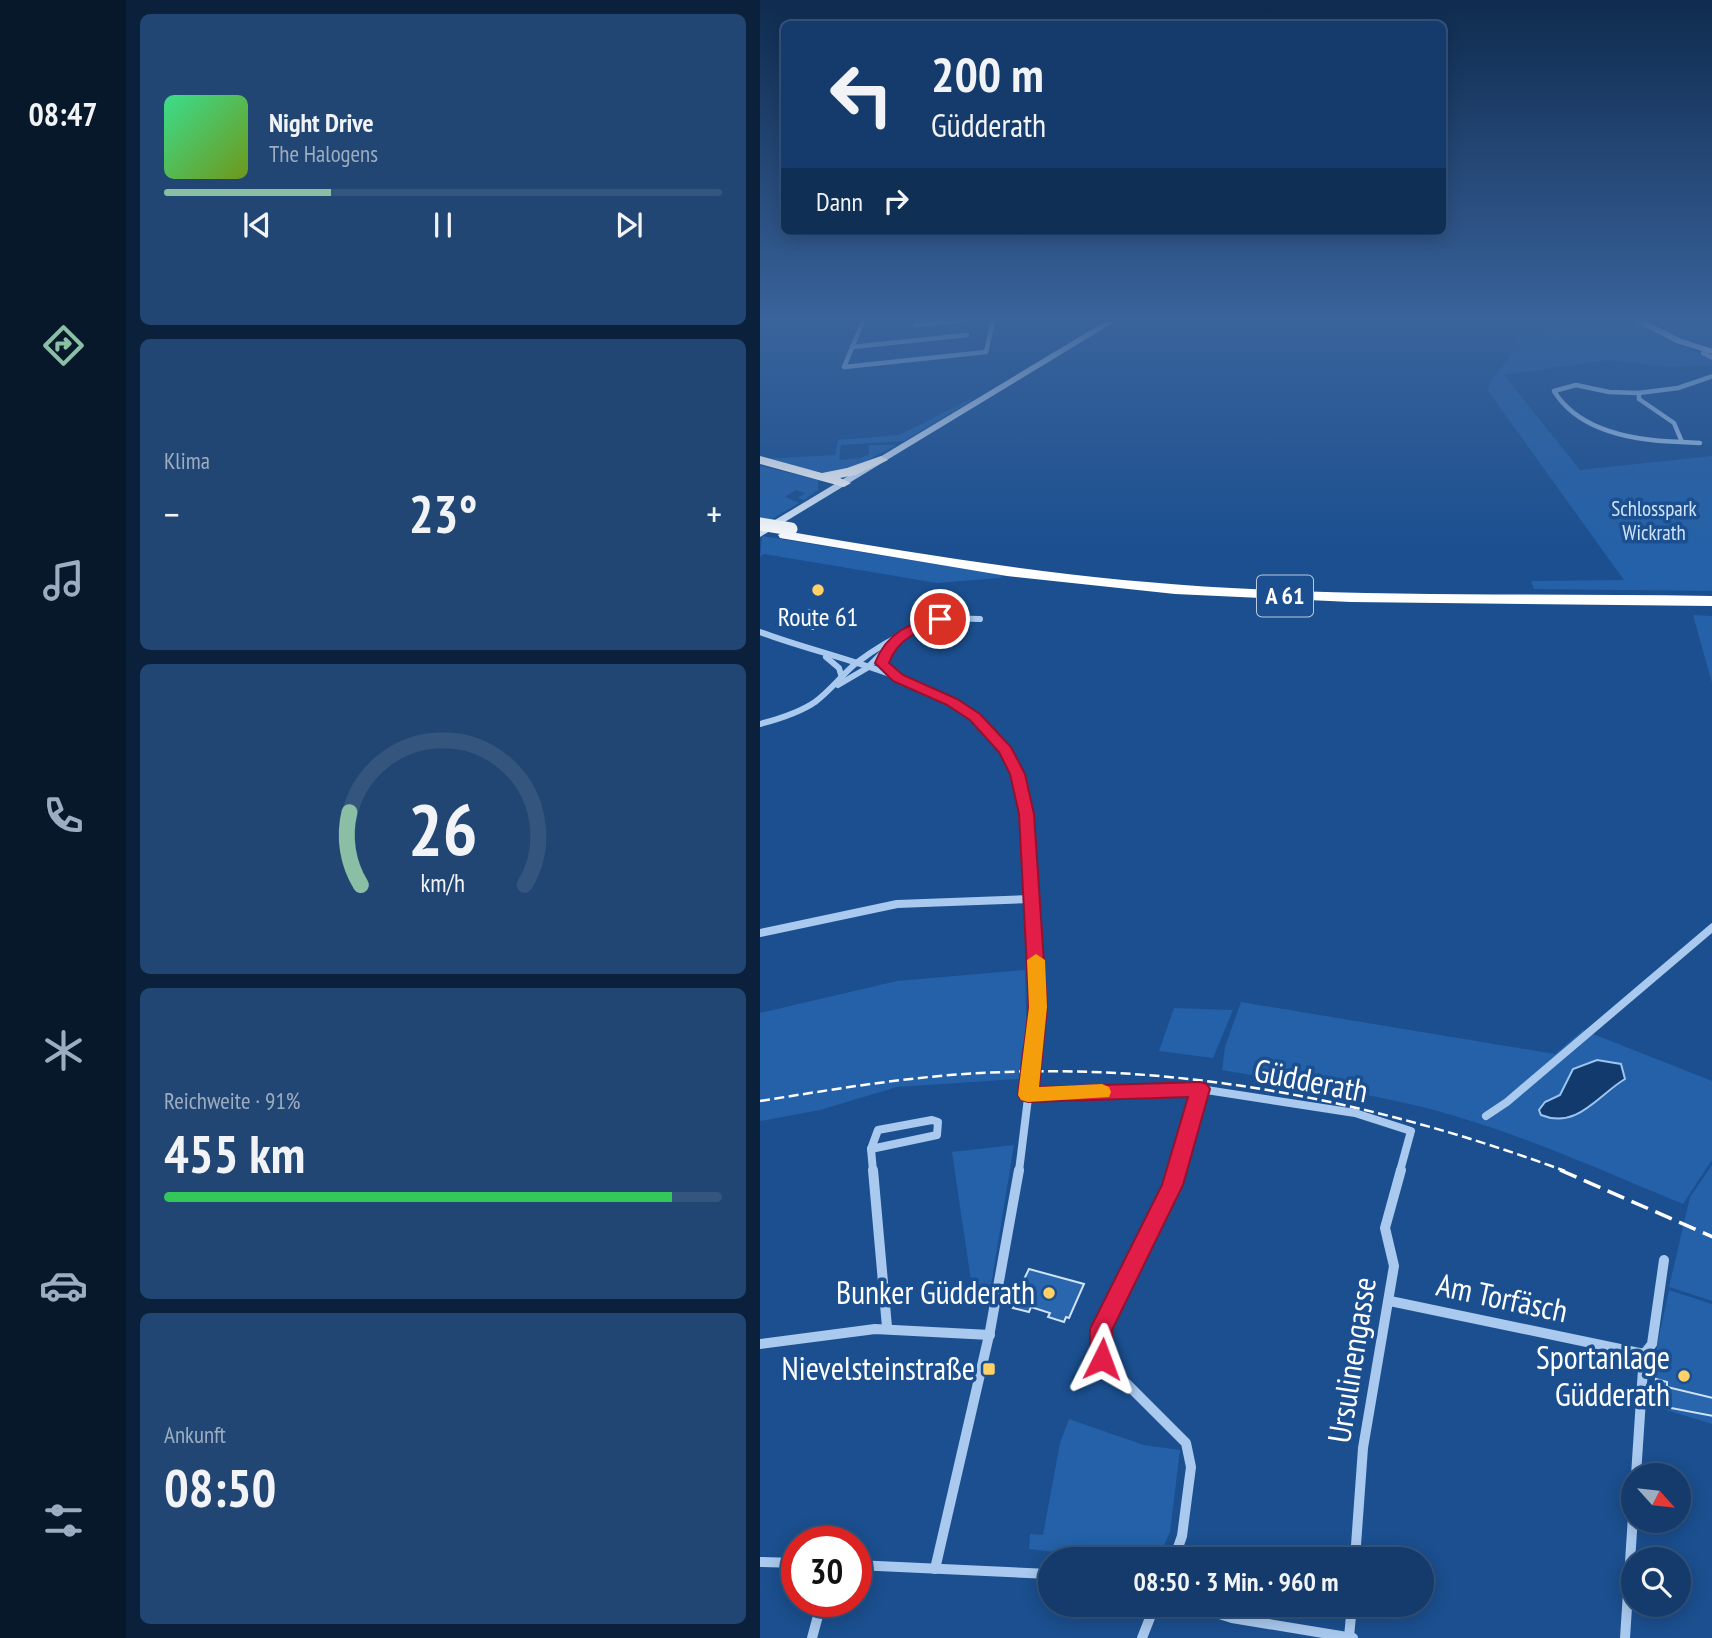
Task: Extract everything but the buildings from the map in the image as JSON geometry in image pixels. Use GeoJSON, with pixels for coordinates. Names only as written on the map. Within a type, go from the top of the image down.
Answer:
{"type":"FeatureCollection","features":[{"type":"Feature","properties":{"kind":"highway"},"geometry":{"type":"LineString","coordinates":[[826,476],[850,472],[881,460]]}},
{"type":"Feature","properties":{"kind":"highway"},"geometry":{"type":"LineString","coordinates":[[760,462],[826,476],[844,483]]}},
{"type":"Feature","properties":{"kind":"highway"},"geometry":{"type":"LineString","coordinates":[[760,462],[844,483]]}},
{"type":"Feature","properties":{"kind":"highway","name":"A 61"},"geometry":{"type":"LineString","coordinates":[[760,524],[788,532],[1030,575],[1143,587],[1308,597],[1713,601]]}},
{"type":"Feature","properties":{"kind":"highway","name":"A 61"},"geometry":{"type":"LineString","coordinates":[[760,532],[788,532],[1008,566],[1150,582],[1330,590],[1713,594]]}},
{"type":"Feature","properties":{"kind":"main road"},"geometry":{"type":"LineString","coordinates":[[760,532],[985,397]]}},
{"type":"Feature","properties":{"kind":"street"},"geometry":{"type":"LineString","coordinates":[[1558,397],[1564,406],[1609,430],[1649,441],[1700,443]]}},
{"type":"Feature","properties":{"kind":"street"},"geometry":{"type":"LineString","coordinates":[[1639,397],[1681,430],[1682,442]]}},
{"type":"Feature","properties":{"kind":"street"},"geometry":{"type":"LineString","coordinates":[[832,689],[856,664],[924,623],[952,617],[980,619]]}},
{"type":"Feature","properties":{"kind":"street"},"geometry":{"type":"LineString","coordinates":[[760,632],[822,655],[898,678],[962,708],[984,725],[1006,750],[1022,789],[1038,1007],[1034,1050],[1012,1215],[990,1335],[935,1569]]}},
{"type":"Feature","properties":{"kind":"street"},"geometry":{"type":"LineString","coordinates":[[760,724],[800,711],[867,668],[888,646]]}},
{"type":"Feature","properties":{"kind":"street"},"geometry":{"type":"LineString","coordinates":[[883,654],[882,663],[898,678]]}},
{"type":"Feature","properties":{"kind":"street"},"geometry":{"type":"LineString","coordinates":[[822,655],[839,668],[842,678]]}},
{"type":"Feature","properties":{"kind":"street"},"geometry":{"type":"LineString","coordinates":[[760,933],[897,904],[1031,899]]}},
{"type":"Feature","properties":{"kind":"street"},"geometry":{"type":"LineString","coordinates":[[1486,1115],[1507,1102],[1713,926]]}},
{"type":"Feature","properties":{"kind":"street"},"geometry":{"type":"LineString","coordinates":[[1178,1547],[1191,1467],[1186,1443],[1102,1359],[1100,1347],[1101,1329],[1172,1185],[1200,1089]]}},
{"type":"Feature","properties":{"kind":"street","name":"Güdderath"},"geometry":{"type":"LineString","coordinates":[[1029,1090],[1200,1089],[1355,1113],[1411,1131]]}},
{"type":"Feature","properties":{"kind":"street"},"geometry":{"type":"LineString","coordinates":[[871,1149],[937,1135],[938,1122],[932,1120],[878,1130],[871,1149],[887,1327]]}},
{"type":"Feature","properties":{"kind":"street","name":"Ursulinengasse"},"geometry":{"type":"LineString","coordinates":[[1356,1547],[1363,1448],[1394,1266],[1385,1228],[1411,1131]]}},
{"type":"Feature","properties":{"kind":"street"},"geometry":{"type":"LineString","coordinates":[[1637,1463],[1644,1354],[1652,1344],[1664,1260]]}},
{"type":"Feature","properties":{"kind":"street","name":"Am Torfäsch"},"geometry":{"type":"LineString","coordinates":[[1390,1301],[1644,1354]]}},
{"type":"Feature","properties":{"kind":"street"},"geometry":{"type":"LineString","coordinates":[[760,1344],[844,1329],[887,1327],[990,1335]]}},
{"type":"Feature","properties":{"kind":"street"},"geometry":{"type":"LineString","coordinates":[[1625,1638],[1632,1533]]}},
{"type":"Feature","properties":{"kind":"street"},"geometry":{"type":"LineString","coordinates":[[760,1562],[781,1563]]}},
{"type":"Feature","properties":{"kind":"street"},"geometry":{"type":"LineString","coordinates":[[872,1566],[1038,1573]]}},
{"type":"Feature","properties":{"kind":"street"},"geometry":{"type":"LineString","coordinates":[[812,1638],[818,1617]]}},
{"type":"Feature","properties":{"kind":"street"},"geometry":{"type":"LineString","coordinates":[[1142,1638],[1151,1617]]}},
{"type":"Feature","properties":{"kind":"street"},"geometry":{"type":"LineString","coordinates":[[1229,1617],[1351,1638],[1352,1617]]}},
{"type":"Feature","properties":{"kind":"green space","name":"Schlosspark Wickrath"},"geometry":{"type":"Polygon","coordinates":[[[1493,397],[1522,397],[1580,470],[1712,456],[1712,591],[1534,589],[1531,581],[1624,580],[1493,397]]]}},
{"type":"Feature","properties":{"kind":"green space"},"geometry":{"type":"Polygon","coordinates":[[[972,400],[904,441],[841,445],[839,460],[861,458],[869,454],[869,445],[896,445],[859,465],[825,473],[760,459],[835,455],[838,440],[899,435],[972,400]]]}},
{"type":"Feature","properties":{"kind":"green space"},"geometry":{"type":"Polygon","coordinates":[[[760,466],[818,480],[818,490],[804,500],[798,498],[805,493],[796,490],[785,497],[799,503],[770,520],[760,518],[760,466]]]}},
{"type":"Feature","properties":{"kind":"green space"},"geometry":{"type":"Polygon","coordinates":[[[762,536],[1003,575],[1000,578],[937,583],[764,554],[760,557],[762,536]]]}},
{"type":"Feature","properties":{"kind":"green space"},"geometry":{"type":"Polygon","coordinates":[[[1693,615],[1712,616],[1712,683],[1693,615]]]}},
{"type":"Feature","properties":{"kind":"green space"},"geometry":{"type":"Polygon","coordinates":[[[1025,970],[1027,1042],[1022,1048],[1019,1079],[897,1087],[820,1110],[760,1121],[760,1013],[897,981],[1025,970]]]}},
{"type":"Feature","properties":{"kind":"green space"},"geometry":{"type":"Polygon","coordinates":[[[1241,1002],[1555,1054],[1583,1030],[1712,1081],[1712,1160],[1683,1204],[1577,1160],[1469,1120],[1353,1092],[1222,1070],[1225,1047],[1241,1002]]]}},
{"type":"Feature","properties":{"kind":"green space"},"geometry":{"type":"Polygon","coordinates":[[[1174,1008],[1233,1010],[1213,1058],[1159,1051],[1174,1008]]]}},
{"type":"Feature","properties":{"kind":"green space"},"geometry":{"type":"Polygon","coordinates":[[[1014,1145],[988,1304],[975,1308],[952,1152],[1014,1145]]]}},
{"type":"Feature","properties":{"kind":"green space"},"geometry":{"type":"Polygon","coordinates":[[[1712,1165],[1713,1301],[1669,1287],[1690,1197],[1712,1165]]]}},
{"type":"Feature","properties":{"kind":"green space","name":"Sportanlage Güdderath"},"geometry":{"type":"Polygon","coordinates":[[[1669,1290],[1712,1304],[1712,1424],[1653,1406],[1657,1345],[1669,1290]]]}},
{"type":"Feature","properties":{"kind":"green space"},"geometry":{"type":"Polygon","coordinates":[[[1069,1419],[1144,1445],[1180,1450],[1170,1532],[1163,1547],[1029,1549],[1030,1534],[1043,1535],[1060,1443],[1069,1419]]]}},
{"type":"Feature","properties":{"kind":"shaded area"},"geometry":{"type":"Polygon","coordinates":[[[1597,1060],[1621,1064],[1625,1079],[1576,1114],[1566,1118],[1541,1115],[1539,1110],[1545,1102],[1560,1095],[1573,1069],[1597,1060]]]}},
{"type":"Feature","properties":{"kind":"railway"},"geometry":{"type":"LineString","coordinates":[[760,1101],[883,1082],[976,1073],[1078,1072],[1150,1075],[1290,1094],[1360,1109],[1429,1127],[1565,1171]]}},
{"type":"Feature","properties":{"kind":"railway"},"geometry":{"type":"LineString","coordinates":[[1560,1170],[1713,1237]]}},
{"type":"Feature","properties":{"kind":"slow traffic"},"geometry":{"type":"LineString","coordinates":[[1036,960],[1038,1007],[1028,1095],[1102,1092]]}},
{"type":"Feature","properties":{"kind":"place","name":"Route 61"},"geometry":{"type":"Point","coordinates":[818,590]}},
{"type":"Feature","properties":{"kind":"place","name":"Bunker Güdderath"},"geometry":{"type":"Point","coordinates":[1049,1293]}},
{"type":"Feature","properties":{"kind":"place","name":"Nievelsteinstraße"},"geometry":{"type":"Point","coordinates":[989,1369]}},
{"type":"Feature","properties":{"kind":"place","name":"Sportanlage Güdderath"},"geometry":{"type":"Point","coordinates":[1684,1376]}},
{"type":"Feature","properties":{"kind":"route"},"geometry":{"type":"LineString","coordinates":[[940,619],[913,628],[888,646],[882,663],[898,678],[952,702],[975,717],[1006,750],[1018,774],[1027,814],[1038,1007],[1028,1095],[1200,1089],[1172,1185],[1101,1329],[1102,1359]]}}]}
